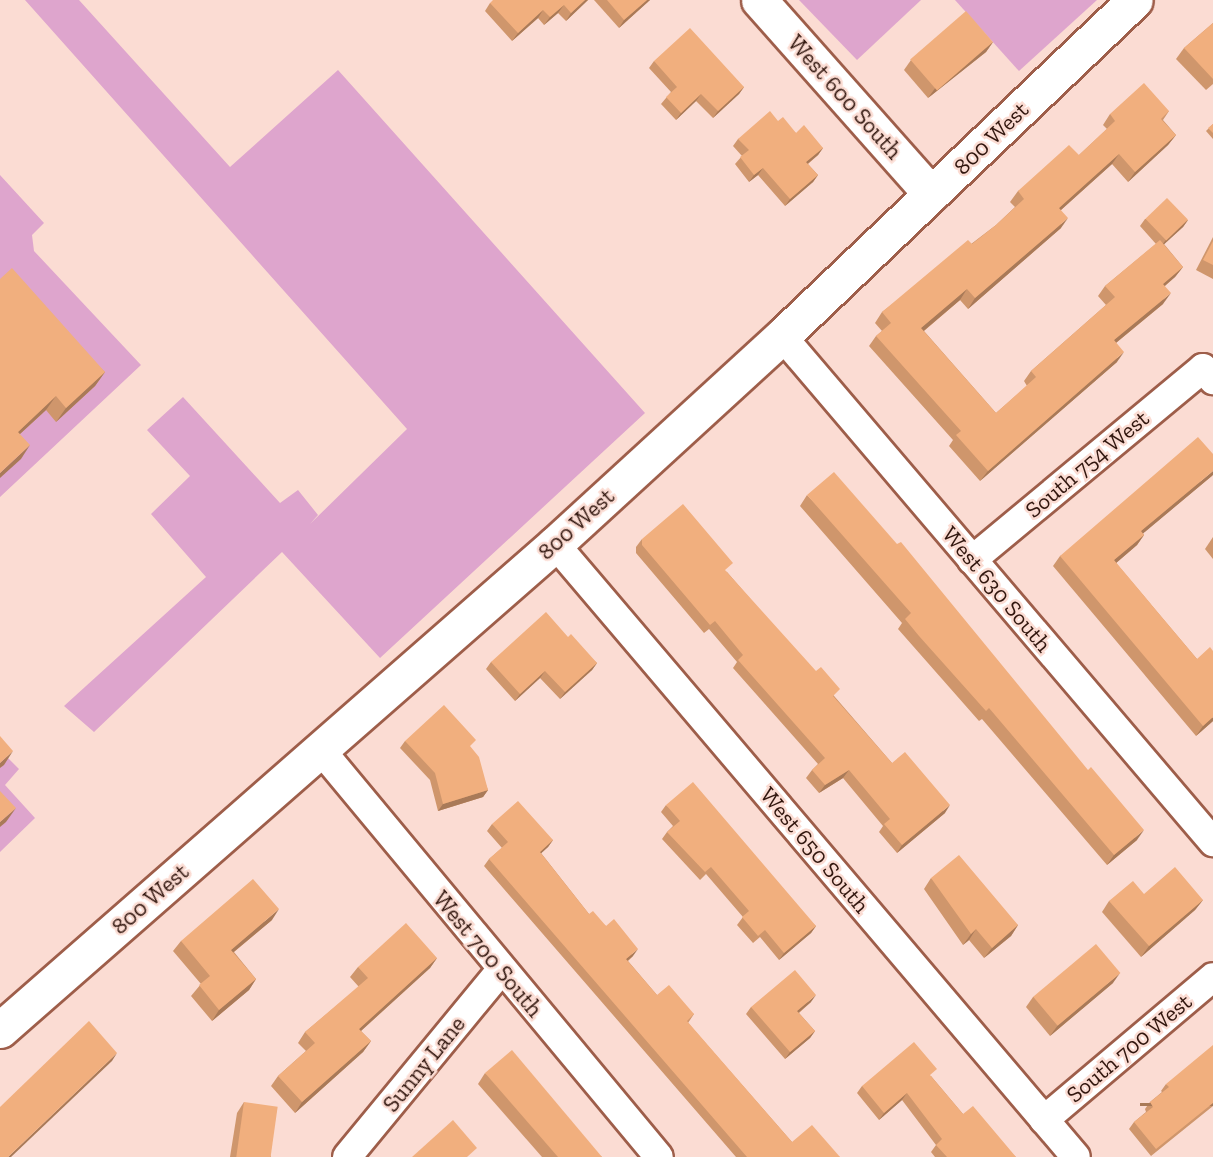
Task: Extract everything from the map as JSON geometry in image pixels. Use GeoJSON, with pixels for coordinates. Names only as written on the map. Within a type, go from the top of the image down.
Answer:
{"type":"FeatureCollection","features":[{"type":"Feature","properties":{"kind":"street","name":"West 600 South"},"geometry":{"type":"LineString","coordinates":[[760,0],[932,194]]}},
{"type":"Feature","properties":{"kind":"street","name":"800 West"},"geometry":{"type":"LineString","coordinates":[[0,1030],[555,544],[782,336],[1135,0]]}},
{"type":"Feature","properties":{"kind":"street","name":"West 630 South"},"geometry":{"type":"LineString","coordinates":[[782,336],[1213,842]]}},
{"type":"Feature","properties":{"kind":"street","name":"South 754 West"},"geometry":{"type":"LineString","coordinates":[[972,560],[1208,374]]}},
{"type":"Feature","properties":{"kind":"street","name":"West 650 South"},"geometry":{"type":"LineString","coordinates":[[555,544],[1076,1157]]}},
{"type":"Feature","properties":{"kind":"street","name":"West 700 South"},"geometry":{"type":"LineString","coordinates":[[320,750],[659,1157]]}},
{"type":"Feature","properties":{"kind":"street","name":"Sunny Lane"},"geometry":{"type":"LineString","coordinates":[[347,1157],[501,970]]}},
{"type":"Feature","properties":{"kind":"street","name":"South 700 West"},"geometry":{"type":"LineString","coordinates":[[1044,1120],[1213,977]]}},
{"type":"Feature","properties":{"kind":"shaded area"},"geometry":{"type":"Polygon","coordinates":[[[25,0],[79,0],[230,167],[338,70],[645,413],[380,658],[282,552],[94,732],[64,706],[206,577],[151,514],[190,476],[147,430],[183,397],[280,503],[298,490],[318,515],[310,524],[407,429],[25,0]]]}},
{"type":"Feature","properties":{"kind":"shaded area"},"geometry":{"type":"Polygon","coordinates":[[[799,0],[921,0],[857,60],[799,0]]]}},
{"type":"Feature","properties":{"kind":"shaded area"},"geometry":{"type":"Polygon","coordinates":[[[955,0],[1097,0],[1019,71],[955,0]]]}},
{"type":"Feature","properties":{"kind":"shaded area"},"geometry":{"type":"Polygon","coordinates":[[[0,175],[44,223],[32,235],[34,251],[141,365],[0,497],[0,175]]]}},
{"type":"Feature","properties":{"kind":"shaded area"},"geometry":{"type":"Polygon","coordinates":[[[0,750],[19,769],[5,785],[35,818],[0,852],[0,750]]]}},
{"type":"Feature","properties":{"kind":"building"},"geometry":{"type":"Polygon","coordinates":[[[493,0],[585,0],[571,13],[564,5],[550,17],[543,10],[518,33],[490,3],[493,0]]]}},
{"type":"Feature","properties":{"kind":"building"},"geometry":{"type":"Polygon","coordinates":[[[607,0],[647,0],[624,20],[607,0]]]}},
{"type":"Feature","properties":{"kind":"building"},"geometry":{"type":"Polygon","coordinates":[[[966,11],[993,42],[937,90],[910,60],[966,11]]]}},
{"type":"Feature","properties":{"kind":"building"},"geometry":{"type":"Polygon","coordinates":[[[1213,23],[1213,79],[1184,48],[1213,23]]]}},
{"type":"Feature","properties":{"kind":"building"},"geometry":{"type":"Polygon","coordinates":[[[690,28],[744,87],[718,111],[701,94],[681,113],[666,97],[677,87],[654,61],[690,28]]]}},
{"type":"Feature","properties":{"kind":"building"},"geometry":{"type":"Polygon","coordinates":[[[1144,83],[1169,111],[1161,119],[1176,135],[1135,172],[1119,154],[1059,208],[1068,218],[975,298],[967,289],[921,328],[996,413],[1036,377],[1031,371],[1115,297],[1105,286],[1160,240],[1183,267],[1163,284],[1171,293],[1114,340],[1124,352],[988,471],[956,435],[961,431],[876,336],[891,323],[882,312],[968,240],[972,244],[996,225],[1024,199],[1018,191],[1069,145],[1079,155],[1115,121],[1110,114],[1144,83]]]}},
{"type":"Feature","properties":{"kind":"building"},"geometry":{"type":"Polygon","coordinates":[[[770,111],[778,121],[783,117],[796,133],[804,125],[823,148],[806,162],[818,175],[790,199],[763,168],[754,175],[740,157],[749,150],[738,139],[770,111]]]}},
{"type":"Feature","properties":{"kind":"building"},"geometry":{"type":"Polygon","coordinates":[[[1167,198],[1188,220],[1166,240],[1145,219],[1167,198]]]}},
{"type":"Feature","properties":{"kind":"building"},"geometry":{"type":"Polygon","coordinates":[[[1213,241],[1213,265],[1203,260],[1213,241]]]}},
{"type":"Feature","properties":{"kind":"building"},"geometry":{"type":"Polygon","coordinates":[[[12,268],[105,372],[66,408],[56,396],[18,432],[30,445],[0,473],[0,279],[12,268]]]}},
{"type":"Feature","properties":{"kind":"building"},"geometry":{"type":"Polygon","coordinates":[[[1198,437],[1213,454],[1213,471],[1141,531],[1144,535],[1114,560],[1197,659],[1210,647],[1213,651],[1213,717],[1203,726],[1060,556],[1198,437]]]}},
{"type":"Feature","properties":{"kind":"building"},"geometry":{"type":"Polygon","coordinates":[[[834,472],[897,544],[901,542],[1088,770],[1091,767],[1144,830],[1114,855],[989,708],[986,711],[919,636],[905,619],[911,613],[807,495],[834,472]]]}},
{"type":"Feature","properties":{"kind":"building"},"geometry":{"type":"Polygon","coordinates":[[[683,504],[733,563],[725,570],[816,671],[821,667],[840,689],[833,696],[892,763],[905,752],[950,805],[902,845],[884,824],[890,819],[849,770],[825,785],[812,770],[825,758],[738,660],[743,655],[715,621],[710,625],[642,545],[642,539],[683,504]]]}},
{"type":"Feature","properties":{"kind":"building"},"geometry":{"type":"Polygon","coordinates":[[[546,612],[568,637],[571,634],[597,663],[565,692],[545,671],[520,694],[491,662],[546,612]]]}},
{"type":"Feature","properties":{"kind":"building"},"geometry":{"type":"Polygon","coordinates":[[[444,705],[476,740],[470,746],[479,757],[488,790],[443,804],[435,773],[405,741],[444,705]]]}},
{"type":"Feature","properties":{"kind":"building"},"geometry":{"type":"Polygon","coordinates":[[[0,736],[13,751],[0,763],[0,736]]]}},
{"type":"Feature","properties":{"kind":"building"},"geometry":{"type":"Polygon","coordinates":[[[693,782],[816,926],[784,953],[765,930],[758,936],[742,917],[749,911],[711,867],[705,872],[667,832],[680,821],[666,805],[693,782]]]}},
{"type":"Feature","properties":{"kind":"building"},"geometry":{"type":"Polygon","coordinates":[[[0,791],[16,808],[0,822],[0,791]]]}},
{"type":"Feature","properties":{"kind":"building"},"geometry":{"type":"Polygon","coordinates":[[[518,801],[553,840],[540,852],[589,914],[593,911],[606,926],[614,919],[638,949],[626,959],[657,995],[669,985],[694,1014],[687,1021],[792,1142],[812,1125],[840,1157],[747,1157],[489,859],[508,842],[492,824],[518,801]]]}},
{"type":"Feature","properties":{"kind":"building"},"geometry":{"type":"Polygon","coordinates":[[[959,855],[1018,925],[992,948],[976,929],[971,934],[931,878],[959,855]]]}},
{"type":"Feature","properties":{"kind":"building"},"geometry":{"type":"Polygon","coordinates":[[[1175,867],[1203,900],[1149,946],[1109,901],[1133,881],[1144,894],[1175,867]]]}},
{"type":"Feature","properties":{"kind":"building"},"geometry":{"type":"Polygon","coordinates":[[[253,879],[279,909],[231,950],[256,979],[219,1010],[199,985],[210,976],[181,941],[253,879]]]}},
{"type":"Feature","properties":{"kind":"building"},"geometry":{"type":"Polygon","coordinates":[[[406,923],[437,958],[359,1029],[371,1041],[302,1102],[278,1076],[315,1043],[305,1032],[368,978],[358,967],[406,923]]]}},
{"type":"Feature","properties":{"kind":"building"},"geometry":{"type":"Polygon","coordinates":[[[1096,944],[1120,973],[1058,1026],[1033,997],[1096,944]]]}},
{"type":"Feature","properties":{"kind":"building"},"geometry":{"type":"Polygon","coordinates":[[[795,970],[816,995],[797,1011],[815,1031],[790,1052],[751,1007],[795,970]]]}},
{"type":"Feature","properties":{"kind":"building"},"geometry":{"type":"Polygon","coordinates":[[[89,1021],[117,1053],[8,1157],[0,1157],[0,1107],[89,1021]]]}},
{"type":"Feature","properties":{"kind":"building"},"geometry":{"type":"Polygon","coordinates":[[[914,1042],[937,1069],[930,1075],[963,1114],[973,1106],[1016,1157],[947,1157],[936,1145],[942,1139],[907,1093],[884,1113],[862,1086],[914,1042]]]}},
{"type":"Feature","properties":{"kind":"building"},"geometry":{"type":"Polygon","coordinates":[[[1213,1045],[1213,1103],[1156,1149],[1134,1122],[1153,1107],[1150,1102],[1169,1087],[1166,1084],[1213,1045]]]}},
{"type":"Feature","properties":{"kind":"building"},"geometry":{"type":"Polygon","coordinates":[[[512,1050],[602,1157],[558,1157],[485,1073],[512,1050]]]}},
{"type":"Feature","properties":{"kind":"building"},"geometry":{"type":"Polygon","coordinates":[[[244,1102],[278,1107],[271,1157],[236,1157],[244,1102]]]}},
{"type":"Feature","properties":{"kind":"building"},"geometry":{"type":"Polygon","coordinates":[[[453,1120],[477,1148],[467,1157],[412,1157],[453,1120]]]}}]}
